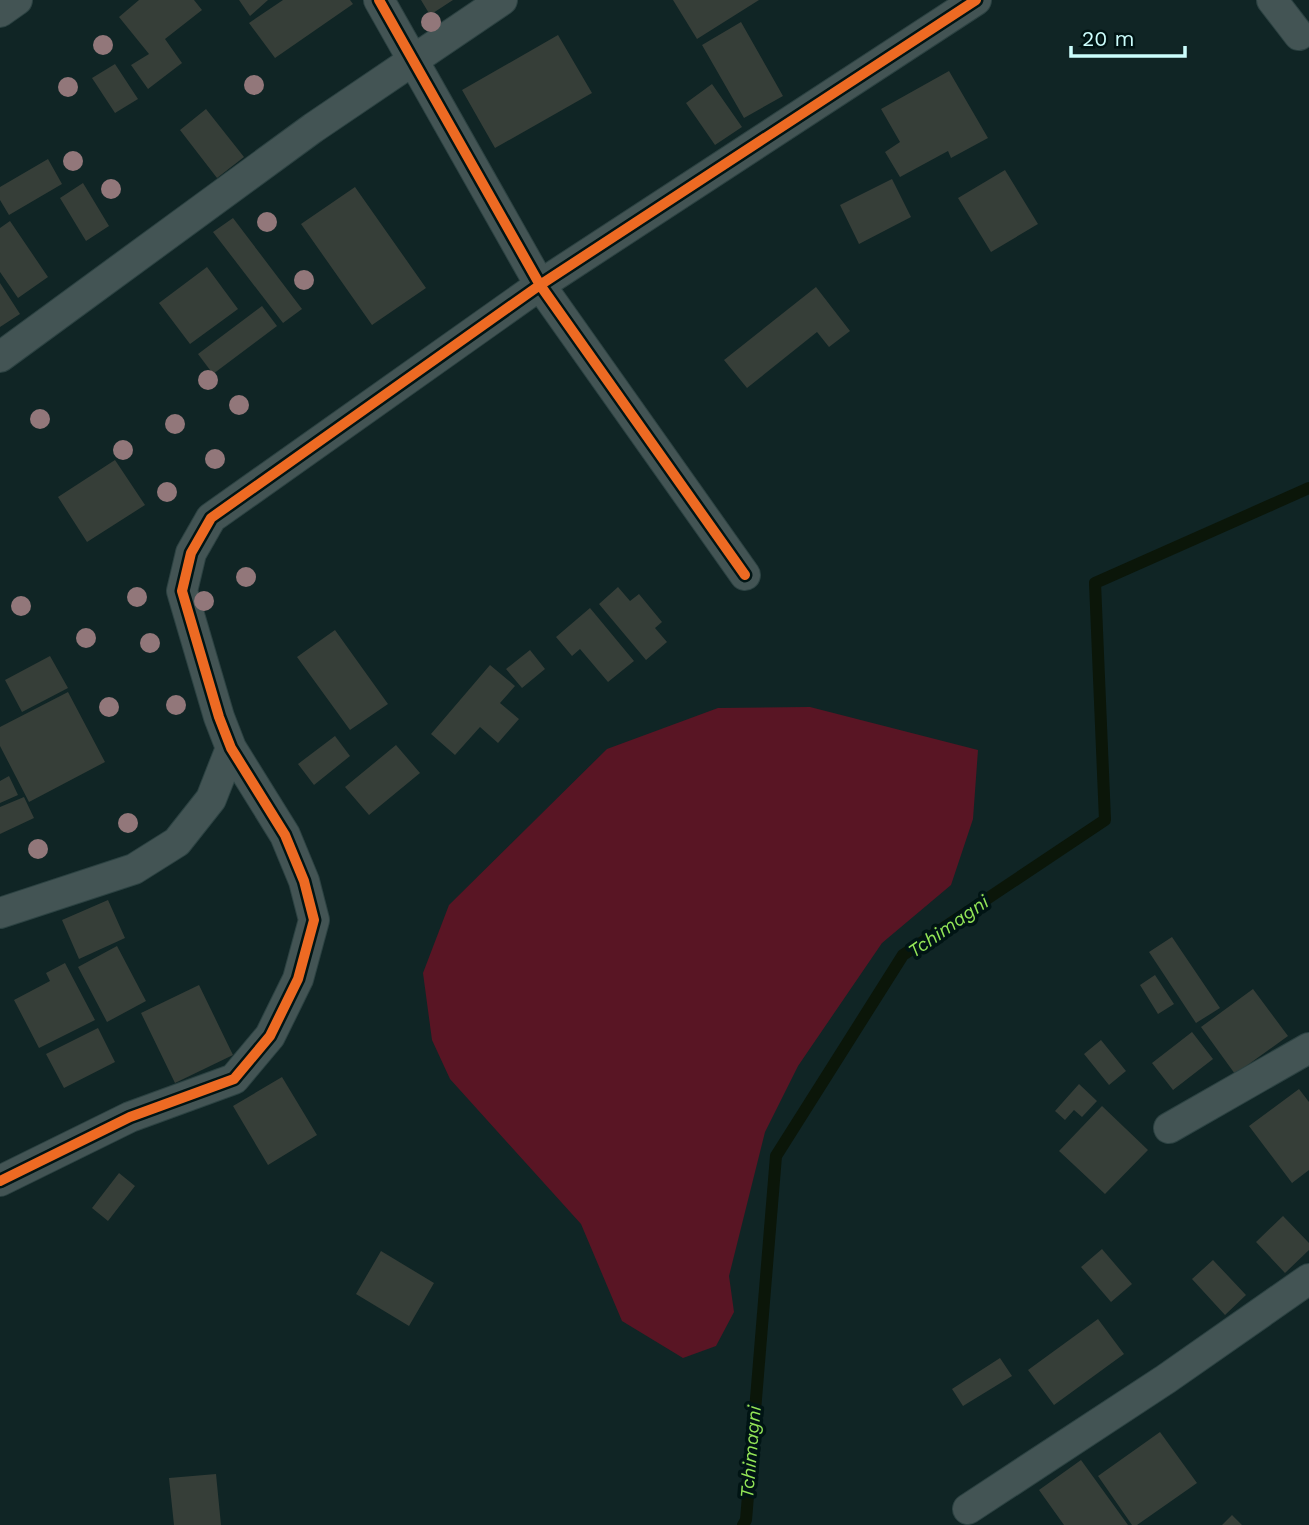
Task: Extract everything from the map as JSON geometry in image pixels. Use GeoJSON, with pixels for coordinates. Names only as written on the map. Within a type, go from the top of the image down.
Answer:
{"type":"FeatureCollection","features":[{"type":"Feature","properties":{"kind":"street"},"geometry":{"type":"LineString","coordinates":[[0,12],[17,0]]}},
{"type":"Feature","properties":{"kind":"street"},"geometry":{"type":"LineString","coordinates":[[379,0],[540,285],[746,575]]}},
{"type":"Feature","properties":{"kind":"street"},"geometry":{"type":"LineString","coordinates":[[0,356],[313,128],[502,0]]}},
{"type":"Feature","properties":{"kind":"street"},"geometry":{"type":"LineString","coordinates":[[0,1181],[130,1117],[234,1079],[270,1036],[298,979],[314,920],[304,881],[285,835],[231,748],[182,592],[191,553],[212,518],[540,285],[976,0]]}},
{"type":"Feature","properties":{"kind":"street"},"geometry":{"type":"LineString","coordinates":[[1272,0],[1299,34]]}},
{"type":"Feature","properties":{"kind":"street"},"geometry":{"type":"LineString","coordinates":[[0,913],[134,869],[177,842],[211,799],[231,748]]}},
{"type":"Feature","properties":{"kind":"street"},"geometry":{"type":"LineString","coordinates":[[1169,1128],[1309,1048]]}},
{"type":"Feature","properties":{"kind":"street"},"geometry":{"type":"LineString","coordinates":[[968,1509],[1166,1379],[1309,1279]]}},
{"type":"Feature","properties":{"kind":"shaded area"},"geometry":{"type":"Polygon","coordinates":[[[810,707],[978,750],[973,819],[951,885],[882,943],[798,1066],[765,1132],[729,1276],[734,1312],[716,1346],[683,1358],[622,1321],[581,1224],[450,1079],[432,1040],[423,973],[449,905],[607,749],[718,708],[810,707]]]}},
{"type":"Feature","properties":{"kind":"building"},"geometry":{"type":"Polygon","coordinates":[[[139,0],[194,0],[202,10],[165,39],[182,63],[148,89],[131,65],[149,54],[119,17],[139,0]]]}},
{"type":"Feature","properties":{"kind":"building"},"geometry":{"type":"Polygon","coordinates":[[[239,0],[268,0],[250,16],[239,0]]]}},
{"type":"Feature","properties":{"kind":"building"},"geometry":{"type":"Polygon","coordinates":[[[283,0],[350,0],[353,4],[275,58],[249,23],[283,0]]]}},
{"type":"Feature","properties":{"kind":"building"},"geometry":{"type":"Polygon","coordinates":[[[421,0],[453,0],[430,15],[421,0]]]}},
{"type":"Feature","properties":{"kind":"building"},"geometry":{"type":"Polygon","coordinates":[[[673,0],[759,0],[697,39],[673,0]]]}},
{"type":"Feature","properties":{"kind":"building"},"geometry":{"type":"Polygon","coordinates":[[[741,22],[783,96],[744,118],[702,45],[741,22]]]}},
{"type":"Feature","properties":{"kind":"building"},"geometry":{"type":"Polygon","coordinates":[[[558,35],[592,93],[495,148],[462,90],[558,35]]]}},
{"type":"Feature","properties":{"kind":"building"},"geometry":{"type":"Polygon","coordinates":[[[115,64],[138,99],[115,113],[92,78],[115,64]]]}},
{"type":"Feature","properties":{"kind":"building"},"geometry":{"type":"Polygon","coordinates":[[[949,71],[988,138],[951,158],[948,151],[900,177],[885,152],[900,142],[881,109],[949,71]]]}},
{"type":"Feature","properties":{"kind":"building"},"geometry":{"type":"Polygon","coordinates":[[[712,84],[742,127],[715,145],[686,103],[712,84]]]}},
{"type":"Feature","properties":{"kind":"building"},"geometry":{"type":"Polygon","coordinates":[[[206,109],[244,157],[217,178],[180,130],[206,109]]]}},
{"type":"Feature","properties":{"kind":"building"},"geometry":{"type":"Polygon","coordinates":[[[48,159],[62,184],[9,215],[0,200],[0,187],[48,159]]]}},
{"type":"Feature","properties":{"kind":"building"},"geometry":{"type":"Polygon","coordinates":[[[1005,170],[1038,224],[991,252],[958,198],[1005,170]]]}},
{"type":"Feature","properties":{"kind":"building"},"geometry":{"type":"Polygon","coordinates":[[[892,179],[911,217],[859,244],[840,205],[892,179]]]}},
{"type":"Feature","properties":{"kind":"building"},"geometry":{"type":"Polygon","coordinates":[[[83,183],[109,226],[86,241],[60,198],[83,183]]]}},
{"type":"Feature","properties":{"kind":"building"},"geometry":{"type":"Polygon","coordinates":[[[355,187],[426,288],[372,325],[301,224],[355,187]]]}},
{"type":"Feature","properties":{"kind":"building"},"geometry":{"type":"Polygon","coordinates":[[[233,218],[302,309],[283,323],[213,232],[233,218]]]}},
{"type":"Feature","properties":{"kind":"building"},"geometry":{"type":"Polygon","coordinates":[[[10,221],[48,277],[18,298],[0,272],[0,228],[10,221]]]}},
{"type":"Feature","properties":{"kind":"building"},"geometry":{"type":"Polygon","coordinates":[[[207,267],[238,309],[190,344],[159,303],[207,267]]]}},
{"type":"Feature","properties":{"kind":"building"},"geometry":{"type":"Polygon","coordinates":[[[0,283],[20,314],[0,327],[0,283]]]}},
{"type":"Feature","properties":{"kind":"building"},"geometry":{"type":"Polygon","coordinates":[[[816,287],[850,331],[829,347],[817,332],[747,388],[724,360],[816,287]]]}},
{"type":"Feature","properties":{"kind":"building"},"geometry":{"type":"Polygon","coordinates":[[[262,306],[277,326],[213,374],[198,354],[262,306]]]}},
{"type":"Feature","properties":{"kind":"building"},"geometry":{"type":"Polygon","coordinates":[[[115,460],[145,505],[87,542],[58,497],[115,460]]]}},
{"type":"Feature","properties":{"kind":"building"},"geometry":{"type":"Polygon","coordinates":[[[618,587],[630,601],[639,594],[662,622],[655,628],[667,642],[646,660],[599,604],[618,587]]]}},
{"type":"Feature","properties":{"kind":"building"},"geometry":{"type":"Polygon","coordinates":[[[590,608],[634,661],[608,682],[580,649],[572,656],[556,637],[590,608]]]}},
{"type":"Feature","properties":{"kind":"building"},"geometry":{"type":"Polygon","coordinates":[[[335,630],[388,704],[350,730],[297,657],[335,630]]]}},
{"type":"Feature","properties":{"kind":"building"},"geometry":{"type":"Polygon","coordinates":[[[530,650],[545,669],[522,688],[506,669],[530,650]]]}},
{"type":"Feature","properties":{"kind":"building"},"geometry":{"type":"Polygon","coordinates":[[[50,656],[68,688],[22,712],[5,680],[50,656]]]}},
{"type":"Feature","properties":{"kind":"building"},"geometry":{"type":"Polygon","coordinates":[[[490,665],[515,686],[500,703],[519,719],[498,743],[480,727],[455,755],[431,734],[490,665]]]}},
{"type":"Feature","properties":{"kind":"building"},"geometry":{"type":"Polygon","coordinates":[[[68,692],[105,762],[29,802],[0,746],[0,727],[68,692]]]}},
{"type":"Feature","properties":{"kind":"building"},"geometry":{"type":"Polygon","coordinates":[[[335,736],[350,756],[314,785],[298,764],[335,736]]]}},
{"type":"Feature","properties":{"kind":"building"},"geometry":{"type":"Polygon","coordinates":[[[396,745],[420,773],[369,815],[345,787],[396,745]]]}},
{"type":"Feature","properties":{"kind":"building"},"geometry":{"type":"Polygon","coordinates":[[[9,776],[18,795],[0,803],[0,781],[9,776]]]}},
{"type":"Feature","properties":{"kind":"building"},"geometry":{"type":"Polygon","coordinates":[[[24,797],[34,818],[0,834],[0,807],[24,797]]]}},
{"type":"Feature","properties":{"kind":"building"},"geometry":{"type":"Polygon","coordinates":[[[108,900],[125,938],[79,959],[62,920],[108,900]]]}},
{"type":"Feature","properties":{"kind":"building"},"geometry":{"type":"Polygon","coordinates":[[[1172,937],[1220,1008],[1196,1023],[1149,952],[1172,937]]]}},
{"type":"Feature","properties":{"kind":"building"},"geometry":{"type":"Polygon","coordinates":[[[117,946],[146,1001],[107,1022],[78,967],[117,946]]]}},
{"type":"Feature","properties":{"kind":"building"},"geometry":{"type":"Polygon","coordinates":[[[65,963],[95,1020],[39,1048],[14,1000],[50,981],[46,973],[65,963]]]}},
{"type":"Feature","properties":{"kind":"building"},"geometry":{"type":"Polygon","coordinates":[[[1155,975],[1174,1004],[1158,1014],[1140,985],[1155,975]]]}},
{"type":"Feature","properties":{"kind":"building"},"geometry":{"type":"Polygon","coordinates":[[[199,985],[233,1055],[175,1083],[141,1013],[199,985]]]}},
{"type":"Feature","properties":{"kind":"building"},"geometry":{"type":"Polygon","coordinates":[[[1253,989],[1288,1036],[1235,1074],[1201,1027],[1253,989]]]}},
{"type":"Feature","properties":{"kind":"building"},"geometry":{"type":"Polygon","coordinates":[[[98,1028],[115,1062],[64,1088],[46,1054],[98,1028]]]}},
{"type":"Feature","properties":{"kind":"building"},"geometry":{"type":"Polygon","coordinates":[[[1192,1032],[1213,1059],[1173,1090],[1152,1063],[1192,1032]]]}},
{"type":"Feature","properties":{"kind":"building"},"geometry":{"type":"Polygon","coordinates":[[[1101,1040],[1126,1071],[1109,1085],[1084,1054],[1101,1040]]]}},
{"type":"Feature","properties":{"kind":"building"},"geometry":{"type":"Polygon","coordinates":[[[282,1077],[317,1135],[268,1165],[233,1106],[282,1077]]]}},
{"type":"Feature","properties":{"kind":"building"},"geometry":{"type":"Polygon","coordinates":[[[1079,1084],[1097,1101],[1082,1117],[1074,1110],[1065,1120],[1055,1111],[1079,1084]]]}},
{"type":"Feature","properties":{"kind":"building"},"geometry":{"type":"Polygon","coordinates":[[[1299,1089],[1309,1102],[1309,1170],[1292,1183],[1249,1126],[1299,1089]]]}},
{"type":"Feature","properties":{"kind":"building"},"geometry":{"type":"Polygon","coordinates":[[[1102,1106],[1148,1150],[1105,1194],[1059,1151],[1102,1106]]]}},
{"type":"Feature","properties":{"kind":"building"},"geometry":{"type":"Polygon","coordinates":[[[119,1173],[135,1186],[108,1221],[92,1208],[119,1173]]]}},
{"type":"Feature","properties":{"kind":"building"},"geometry":{"type":"Polygon","coordinates":[[[1283,1216],[1309,1243],[1309,1250],[1285,1273],[1256,1242],[1283,1216]]]}},
{"type":"Feature","properties":{"kind":"building"},"geometry":{"type":"Polygon","coordinates":[[[1102,1249],[1132,1284],[1111,1302],[1081,1267],[1102,1249]]]}},
{"type":"Feature","properties":{"kind":"building"},"geometry":{"type":"Polygon","coordinates":[[[381,1251],[434,1283],[409,1326],[356,1294],[381,1251]]]}},
{"type":"Feature","properties":{"kind":"building"},"geometry":{"type":"Polygon","coordinates":[[[1213,1260],[1246,1295],[1225,1315],[1192,1279],[1213,1260]]]}},
{"type":"Feature","properties":{"kind":"building"},"geometry":{"type":"Polygon","coordinates":[[[1098,1319],[1124,1354],[1054,1405],[1028,1370],[1098,1319]]]}},
{"type":"Feature","properties":{"kind":"building"},"geometry":{"type":"Polygon","coordinates":[[[1000,1358],[1012,1376],[963,1406],[952,1389],[1000,1358]]]}},
{"type":"Feature","properties":{"kind":"building"},"geometry":{"type":"Polygon","coordinates":[[[1160,1432],[1197,1483],[1137,1525],[1132,1525],[1098,1476],[1160,1432]]]}},
{"type":"Feature","properties":{"kind":"building"},"geometry":{"type":"Polygon","coordinates":[[[1081,1460],[1128,1525],[1064,1525],[1039,1490],[1081,1460]]]}},
{"type":"Feature","properties":{"kind":"building"},"geometry":{"type":"Polygon","coordinates":[[[216,1474],[221,1525],[174,1525],[169,1478],[216,1474]]]}},
{"type":"Feature","properties":{"kind":"building"},"geometry":{"type":"Polygon","coordinates":[[[1232,1515],[1242,1525],[1222,1525],[1232,1515]]]}},
{"type":"Feature","properties":{"kind":"waterway","name":"Tchimagni"},"geometry":{"type":"LineString","coordinates":[[743,1525],[746,1520],[776,1156],[903,955],[1105,820],[1095,583],[1309,488]]}},
{"type":"Feature","properties":{"kind":"cycle path"},"geometry":{"type":"LineString","coordinates":[[379,0],[540,285],[745,575]]}},
{"type":"Feature","properties":{"kind":"cycle path"},"geometry":{"type":"LineString","coordinates":[[0,1181],[130,1117],[234,1079],[270,1036],[298,979],[314,920],[304,881],[285,835],[231,748],[219,717],[182,591],[191,553],[211,518],[540,285],[976,0]]}}]}
